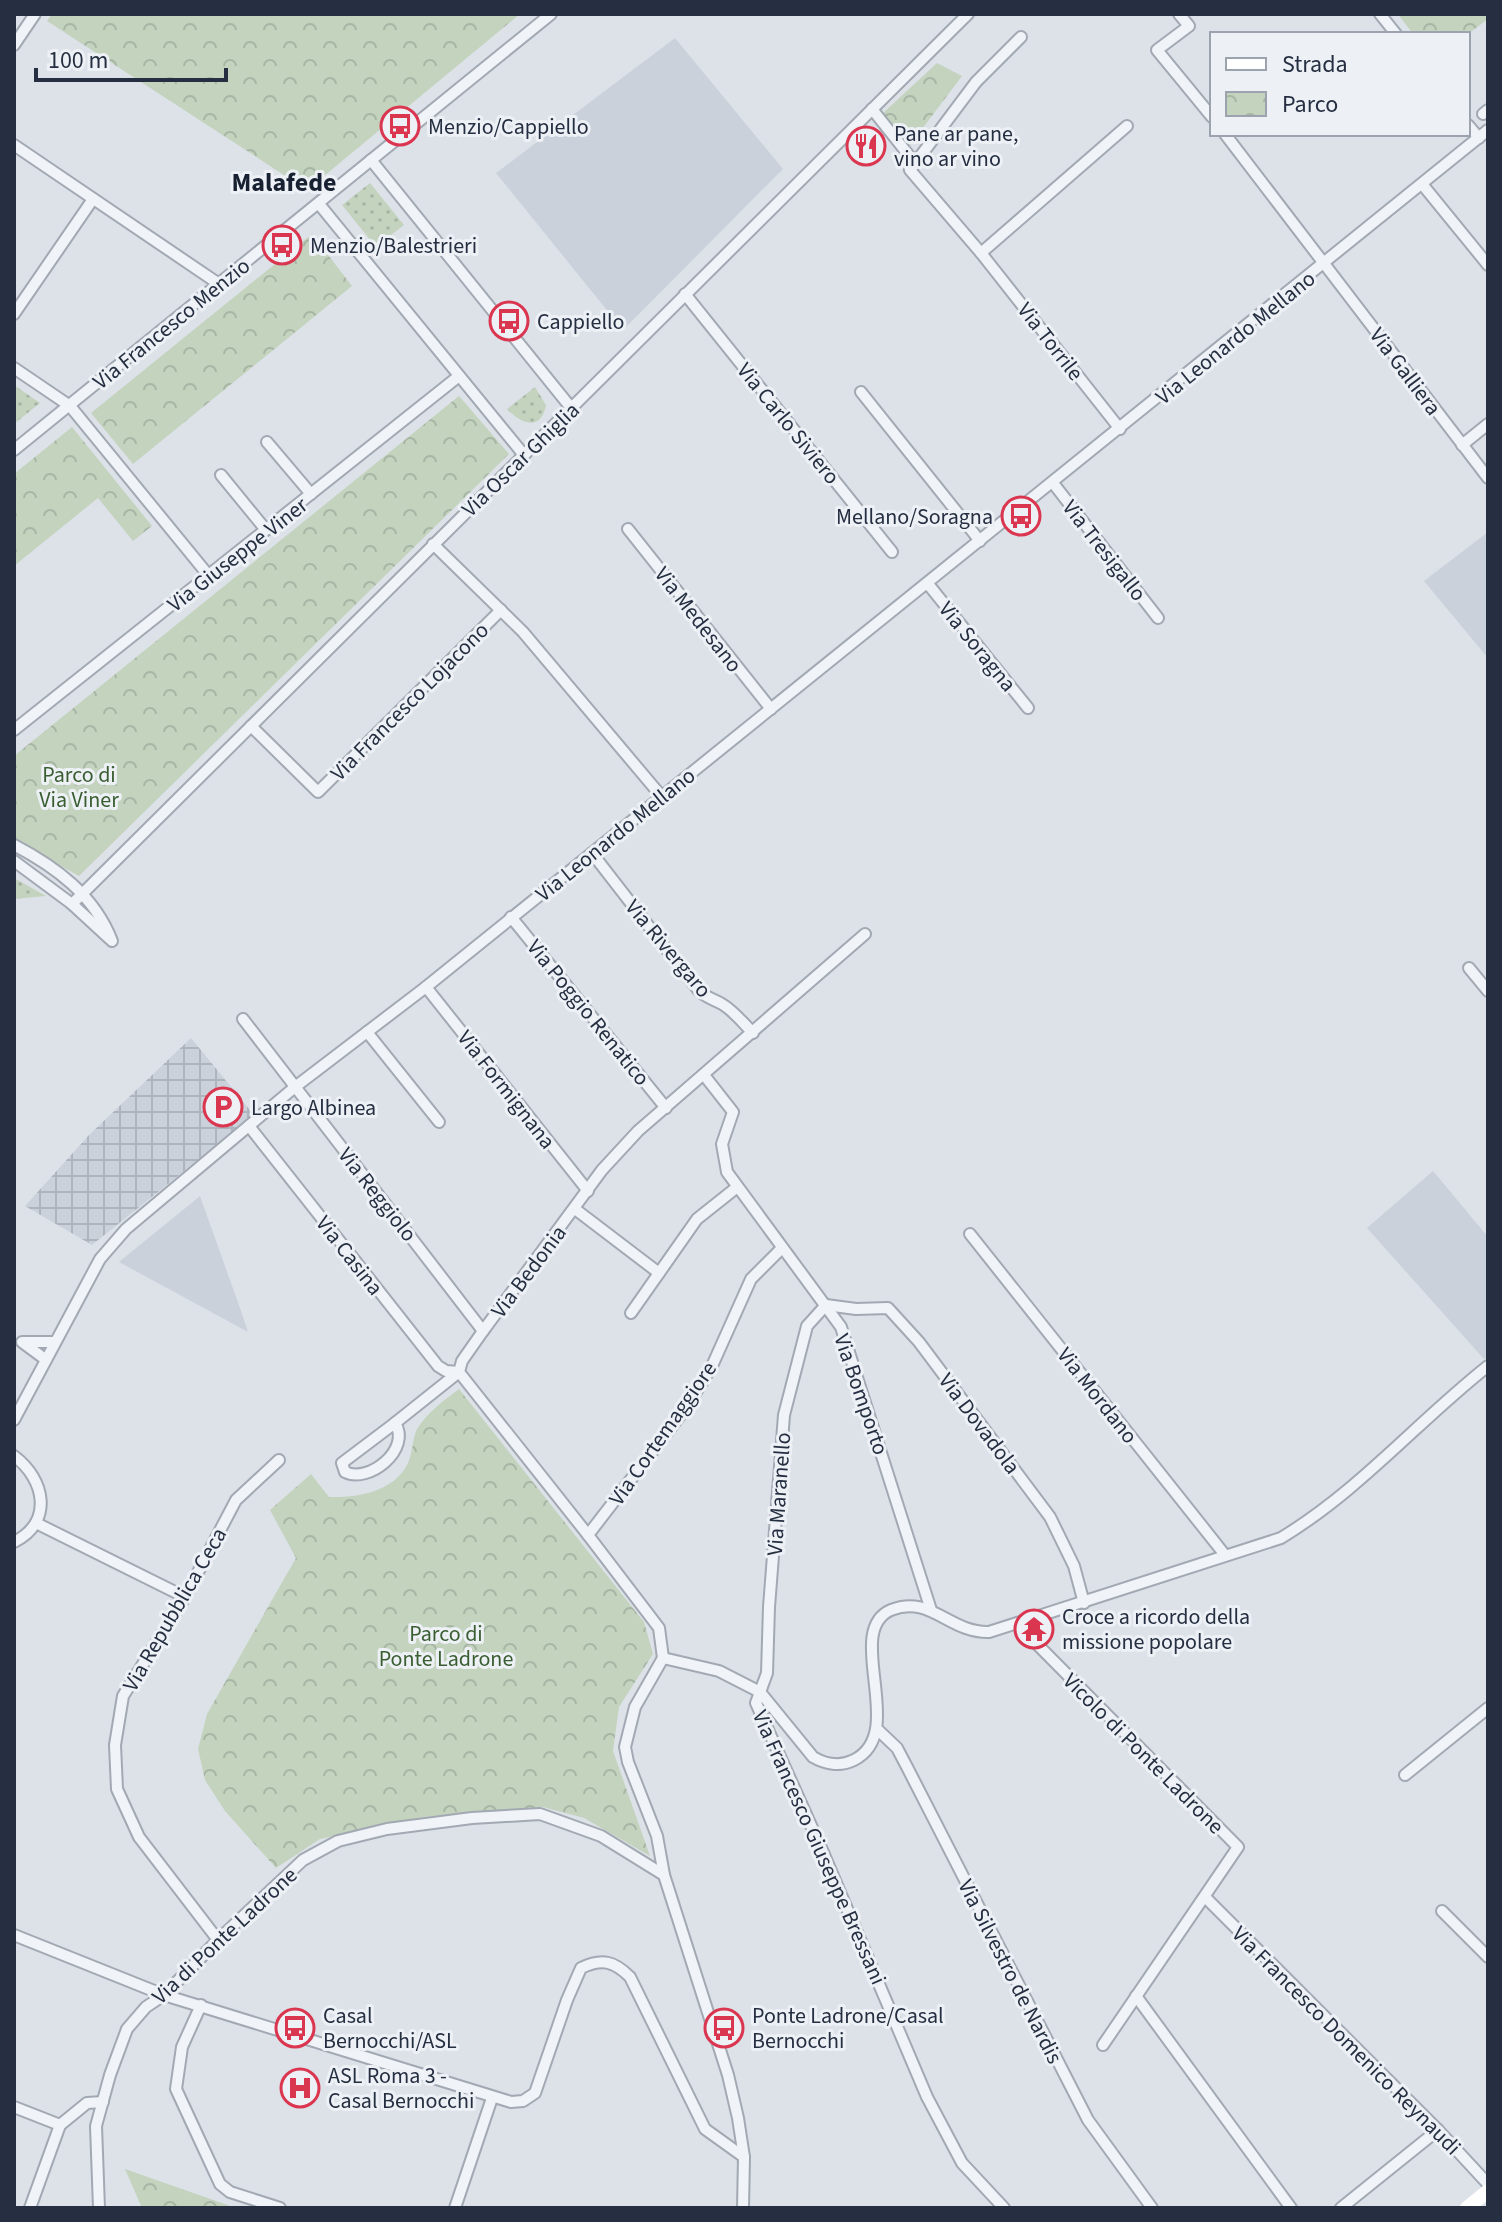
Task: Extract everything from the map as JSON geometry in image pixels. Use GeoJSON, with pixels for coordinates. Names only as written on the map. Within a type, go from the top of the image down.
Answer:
{"type":"FeatureCollection","features":[{"type":"Feature","properties":{"kind":"street"},"geometry":{"type":"LineString","coordinates":[[14,45],[35,14]]}},
{"type":"Feature","properties":{"kind":"street","name":"Via Francesco Menzio"},"geometry":{"type":"LineString","coordinates":[[14,450],[551,14]]}},
{"type":"Feature","properties":{"kind":"street","name":"Via Oscar Ghiglia"},"geometry":{"type":"LineString","coordinates":[[72,904],[968,14]]}},
{"type":"Feature","properties":{"kind":"street"},"geometry":{"type":"LineString","coordinates":[[1179,14],[1189,26],[1157,50],[1210,115]]}},
{"type":"Feature","properties":{"kind":"street"},"geometry":{"type":"LineString","coordinates":[[1380,14],[1394,32]]}},
{"type":"Feature","properties":{"kind":"street"},"geometry":{"type":"LineString","coordinates":[[915,163],[976,82],[1021,37]]}},
{"type":"Feature","properties":{"kind":"street","name":"Via Torrile"},"geometry":{"type":"LineString","coordinates":[[872,109],[915,163],[910,170],[981,253],[1120,429]]}},
{"type":"Feature","properties":{"kind":"street"},"geometry":{"type":"LineString","coordinates":[[981,253],[1127,126]]}},
{"type":"Feature","properties":{"kind":"street","name":"Via Leonardo Mellano"},"geometry":{"type":"LineString","coordinates":[[14,1420],[100,1259],[126,1229],[295,1087],[426,987],[1483,134]]}},
{"type":"Feature","properties":{"kind":"street","name":"Via Galliera"},"geometry":{"type":"LineString","coordinates":[[1227,136],[1488,478]]}},
{"type":"Feature","properties":{"kind":"street"},"geometry":{"type":"LineString","coordinates":[[14,145],[219,284]]}},
{"type":"Feature","properties":{"kind":"street"},"geometry":{"type":"LineString","coordinates":[[371,160],[572,409]]}},
{"type":"Feature","properties":{"kind":"street"},"geometry":{"type":"LineString","coordinates":[[1422,184],[1488,265]]}},
{"type":"Feature","properties":{"kind":"street"},"geometry":{"type":"LineString","coordinates":[[14,314],[93,199]]}},
{"type":"Feature","properties":{"kind":"street"},"geometry":{"type":"LineString","coordinates":[[319,204],[524,455]]}},
{"type":"Feature","properties":{"kind":"street","name":"Via Carlo Siviero"},"geometry":{"type":"LineString","coordinates":[[685,294],[892,552]]}},
{"type":"Feature","properties":{"kind":"street"},"geometry":{"type":"LineString","coordinates":[[14,368],[70,406],[209,576]]}},
{"type":"Feature","properties":{"kind":"street","name":"Via Giuseppe Viner"},"geometry":{"type":"LineString","coordinates":[[14,730],[459,376]]}},
{"type":"Feature","properties":{"kind":"street"},"geometry":{"type":"LineString","coordinates":[[861,392],[980,541]]}},
{"type":"Feature","properties":{"kind":"street"},"geometry":{"type":"LineString","coordinates":[[1462,445],[1488,424]]}},
{"type":"Feature","properties":{"kind":"street"},"geometry":{"type":"LineString","coordinates":[[267,442],[311,494]]}},
{"type":"Feature","properties":{"kind":"street"},"geometry":{"type":"LineString","coordinates":[[221,475],[266,530]]}},
{"type":"Feature","properties":{"kind":"street","name":"Via Tresigallo"},"geometry":{"type":"LineString","coordinates":[[1053,483],[1158,618]]}},
{"type":"Feature","properties":{"kind":"street","name":"Via Medesano"},"geometry":{"type":"LineString","coordinates":[[628,529],[771,709]]}},
{"type":"Feature","properties":{"kind":"street"},"geometry":{"type":"LineString","coordinates":[[433,544],[523,632],[662,797]]}},
{"type":"Feature","properties":{"kind":"street","name":"Via Soragna"},"geometry":{"type":"LineString","coordinates":[[928,584],[1028,708]]}},
{"type":"Feature","properties":{"kind":"street","name":"Via Francesco Lojacono"},"geometry":{"type":"LineString","coordinates":[[251,726],[318,792],[501,610]]}},
{"type":"Feature","properties":{"kind":"street"},"geometry":{"type":"LineString","coordinates":[[14,845],[39,858],[82,892],[103,919],[112,941],[72,904],[14,861]]}},
{"type":"Feature","properties":{"kind":"street","name":"Via Rivergaro"},"geometry":{"type":"LineString","coordinates":[[592,853],[699,991],[710,1001],[722,1004],[753,1033]]}},
{"type":"Feature","properties":{"kind":"street","name":"Via Poggio Renatico"},"geometry":{"type":"LineString","coordinates":[[511,917],[666,1108]]}},
{"type":"Feature","properties":{"kind":"street","name":"Via Bedonia"},"geometry":{"type":"LineString","coordinates":[[459,1372],[462,1361],[483,1331],[602,1170],[629,1141],[865,934]]}},
{"type":"Feature","properties":{"kind":"street"},"geometry":{"type":"LineString","coordinates":[[1469,968],[1488,991]]}},
{"type":"Feature","properties":{"kind":"street","name":"Via Formignana"},"geometry":{"type":"LineString","coordinates":[[426,987],[588,1191]]}},
{"type":"Feature","properties":{"kind":"street","name":"Via Reggiolo"},"geometry":{"type":"LineString","coordinates":[[243,1019],[483,1331]]}},
{"type":"Feature","properties":{"kind":"street"},"geometry":{"type":"LineString","coordinates":[[367,1032],[439,1122]]}},
{"type":"Feature","properties":{"kind":"street","name":"Via Bomporto"},"geometry":{"type":"LineString","coordinates":[[704,1075],[733,1112],[722,1144],[727,1172],[841,1327],[931,1610]]}},
{"type":"Feature","properties":{"kind":"street","name":"Via Casina"},"geometry":{"type":"LineString","coordinates":[[249,1126],[438,1366],[446,1371],[459,1372]]}},
{"type":"Feature","properties":{"kind":"street"},"geometry":{"type":"LineString","coordinates":[[631,1313],[697,1219],[736,1188]]}},
{"type":"Feature","properties":{"kind":"street"},"geometry":{"type":"LineString","coordinates":[[575,1209],[659,1273]]}},
{"type":"Feature","properties":{"kind":"street","name":"Via Mordano"},"geometry":{"type":"LineString","coordinates":[[970,1234],[1225,1555]]}},
{"type":"Feature","properties":{"kind":"street","name":"Via Cortemaggiore"},"geometry":{"type":"LineString","coordinates":[[588,1535],[686,1408],[712,1366],[751,1279],[782,1248]]}},
{"type":"Feature","properties":{"kind":"street","name":"Via Dovadola"},"geometry":{"type":"LineString","coordinates":[[826,1305],[856,1309],[888,1308],[919,1342],[1050,1517],[1074,1566],[1084,1603]]}},
{"type":"Feature","properties":{"kind":"street","name":"Via Maranello"},"geometry":{"type":"LineString","coordinates":[[760,1692],[767,1673],[784,1415],[807,1326],[826,1305]]}},
{"type":"Feature","properties":{"kind":"street"},"geometry":{"type":"LineString","coordinates":[[18,1342],[54,1342]]}},
{"type":"Feature","properties":{"kind":"street"},"geometry":{"type":"LineString","coordinates":[[18,1342],[45,1359]]}},
{"type":"Feature","properties":{"kind":"street"},"geometry":{"type":"LineString","coordinates":[[663,1658],[719,1671],[760,1692],[813,1757],[824,1763],[851,1762],[871,1746],[878,1730],[872,1636],[881,1617],[888,1611],[917,1605],[948,1622],[977,1632],[989,1632],[1281,1538],[1320,1515],[1488,1366]]}},
{"type":"Feature","properties":{"kind":"street"},"geometry":{"type":"LineString","coordinates":[[395,1423],[399,1428],[399,1437],[394,1452],[380,1466],[358,1475],[345,1472],[342,1463],[459,1372],[659,1628],[663,1658],[635,1707],[625,1747],[657,1836],[664,1875],[728,2075],[744,2157],[743,2208]]}},
{"type":"Feature","properties":{"kind":"street"},"geometry":{"type":"LineString","coordinates":[[14,1456],[28,1467],[40,1488],[41,1507],[36,1523],[14,1542]]}},
{"type":"Feature","properties":{"kind":"street","name":"Via Repubblica Ceca"},"geometry":{"type":"LineString","coordinates":[[218,1940],[139,1837],[117,1789],[115,1745],[123,1696],[185,1597],[236,1500],[279,1460]]}},
{"type":"Feature","properties":{"kind":"street"},"geometry":{"type":"LineString","coordinates":[[36,1523],[185,1597]]}},
{"type":"Feature","properties":{"kind":"street","name":"Vicolo di Ponte Ladrone"},"geometry":{"type":"LineString","coordinates":[[1017,1624],[1238,1847],[1103,2045]]}},
{"type":"Feature","properties":{"kind":"street","name":"Via Francesco Giuseppe Bressani"},"geometry":{"type":"LineString","coordinates":[[760,1692],[756,1703],[829,1864],[927,2097],[962,2163],[1004,2208]]}},
{"type":"Feature","properties":{"kind":"street"},"geometry":{"type":"LineString","coordinates":[[1405,1775],[1488,1708]]}},
{"type":"Feature","properties":{"kind":"street","name":"Via Silvestro de Nardis"},"geometry":{"type":"LineString","coordinates":[[878,1730],[897,1748],[1088,2120],[1152,2208]]}},
{"type":"Feature","properties":{"kind":"street","name":"Via di Ponte Ladrone"},"geometry":{"type":"LineString","coordinates":[[99,2208],[96,2126],[127,2029],[146,2007],[164,1995],[303,1860],[338,1841],[387,1829],[472,1818],[540,1814],[601,1836],[664,1875]]}},
{"type":"Feature","properties":{"kind":"street","name":"Via Francesco Domenico Reynaudi"},"geometry":{"type":"LineString","coordinates":[[1205,1897],[1488,2184]]}},
{"type":"Feature","properties":{"kind":"street"},"geometry":{"type":"LineString","coordinates":[[1442,1911],[1488,1957]]}},
{"type":"Feature","properties":{"kind":"street"},"geometry":{"type":"LineString","coordinates":[[14,1935],[164,1995],[511,2102],[523,2101],[535,2093],[581,1968],[597,1960],[618,1965],[630,1977],[705,2129],[744,2157]]}},
{"type":"Feature","properties":{"kind":"street"},"geometry":{"type":"LineString","coordinates":[[1136,1996],[1291,2208]]}},
{"type":"Feature","properties":{"kind":"street"},"geometry":{"type":"LineString","coordinates":[[201,2005],[182,2047],[176,2089],[220,2184],[230,2192],[280,2208]]}},
{"type":"Feature","properties":{"kind":"street"},"geometry":{"type":"LineString","coordinates":[[455,2208],[492,2098]]}},
{"type":"Feature","properties":{"kind":"street"},"geometry":{"type":"LineString","coordinates":[[30,2208],[60,2125],[87,2103],[103,2102]]}},
{"type":"Feature","properties":{"kind":"street"},"geometry":{"type":"LineString","coordinates":[[14,2107],[60,2125]]}},
{"type":"Feature","properties":{"kind":"street"},"geometry":{"type":"LineString","coordinates":[[1341,2208],[1438,2130]]}},
{"type":"Feature","properties":{"kind":"street"},"geometry":{"type":"LineString","coordinates":[[1467,2208],[1488,2191]]}},
{"type":"Feature","properties":{"kind":"shaded area"},"geometry":{"type":"Polygon","coordinates":[[[675,38],[783,169],[623,330],[496,173],[675,38]]]}},
{"type":"Feature","properties":{"kind":"shaded area"},"geometry":{"type":"Polygon","coordinates":[[[1488,532],[1488,658],[1424,581],[1488,532]]]}},
{"type":"Feature","properties":{"kind":"shaded area"},"geometry":{"type":"Polygon","coordinates":[[[191,1038],[254,1115],[92,1245],[25,1206],[89,1135],[191,1038]]]}},
{"type":"Feature","properties":{"kind":"shaded area"},"geometry":{"type":"Polygon","coordinates":[[[1433,1171],[1488,1237],[1488,1356],[1484,1359],[1367,1228],[1433,1171]]]}},
{"type":"Feature","properties":{"kind":"shaded area"},"geometry":{"type":"Polygon","coordinates":[[[200,1196],[241,1311],[248,1332],[119,1262],[200,1196]]]}},
{"type":"Feature","properties":{"kind":"green space"},"geometry":{"type":"Polygon","coordinates":[[[52,14],[520,14],[307,190],[47,21],[52,14]]]}},
{"type":"Feature","properties":{"kind":"green space"},"geometry":{"type":"Polygon","coordinates":[[[1398,14],[1488,14],[1488,19],[1470,32],[1412,32],[1398,14]]]}},
{"type":"Feature","properties":{"kind":"green space"},"geometry":{"type":"Polygon","coordinates":[[[937,63],[962,76],[910,145],[883,113],[937,63]]]}},
{"type":"Feature","properties":{"kind":"green space"},"geometry":{"type":"Polygon","coordinates":[[[370,183],[404,225],[376,247],[342,205],[370,183]]]}},
{"type":"Feature","properties":{"kind":"green space"},"geometry":{"type":"Polygon","coordinates":[[[312,234],[352,286],[133,464],[91,413],[312,234]]]}},
{"type":"Feature","properties":{"kind":"green space"},"geometry":{"type":"Polygon","coordinates":[[[14,385],[40,403],[14,424],[14,385]]]}},
{"type":"Feature","properties":{"kind":"green space"},"geometry":{"type":"Polygon","coordinates":[[[535,387],[546,405],[540,419],[530,423],[507,409],[535,387]]]}},
{"type":"Feature","properties":{"kind":"green space","name":"Parco di Via Viner"},"geometry":{"type":"Polygon","coordinates":[[[459,396],[509,454],[79,876],[14,840],[14,756],[459,396]]]}},
{"type":"Feature","properties":{"kind":"green space"},"geometry":{"type":"Polygon","coordinates":[[[72,427],[152,526],[133,541],[98,498],[14,566],[14,474],[72,427]]]}},
{"type":"Feature","properties":{"kind":"green space"},"geometry":{"type":"Polygon","coordinates":[[[14,878],[46,896],[14,899],[14,878]]]}},
{"type":"Feature","properties":{"kind":"green space","name":"Parco di Ponte Ladrone"},"geometry":{"type":"Polygon","coordinates":[[[459,1389],[644,1622],[653,1654],[619,1707],[613,1751],[650,1856],[584,1818],[543,1807],[423,1817],[320,1839],[276,1868],[225,1811],[205,1780],[198,1749],[207,1714],[296,1558],[270,1510],[311,1474],[329,1497],[373,1492],[393,1482],[407,1465],[415,1433],[421,1423],[459,1389]]]}},
{"type":"Feature","properties":{"kind":"green space"},"geometry":{"type":"Polygon","coordinates":[[[125,2169],[236,2208],[142,2208],[125,2169]]]}},
{"type":"Feature","properties":{"kind":"place","name":"Menzio/Cappiello"},"geometry":{"type":"Point","coordinates":[400,126]}},
{"type":"Feature","properties":{"kind":"place","name":"Pane ar pane, vino ar vino"},"geometry":{"type":"Point","coordinates":[866,146]}},
{"type":"Feature","properties":{"kind":"place","name":"Menzio/Balestrieri"},"geometry":{"type":"Point","coordinates":[282,245]}},
{"type":"Feature","properties":{"kind":"place","name":"Cappiello"},"geometry":{"type":"Point","coordinates":[509,321]}},
{"type":"Feature","properties":{"kind":"place","name":"Mellano/Soragna"},"geometry":{"type":"Point","coordinates":[1021,516]}},
{"type":"Feature","properties":{"kind":"place","name":"Largo Albinea"},"geometry":{"type":"Point","coordinates":[223,1107]}},
{"type":"Feature","properties":{"kind":"place","name":"Croce a ricordo della missione popolare"},"geometry":{"type":"Point","coordinates":[1034,1629]}},
{"type":"Feature","properties":{"kind":"place","name":"Casal Bernocchi/ASL"},"geometry":{"type":"Point","coordinates":[295,2028]}},
{"type":"Feature","properties":{"kind":"place","name":"Ponte Ladrone/Casal Bernocchi"},"geometry":{"type":"Point","coordinates":[724,2028]}},
{"type":"Feature","properties":{"kind":"place","name":"ASL Roma 3 - Casal Bernocchi"},"geometry":{"type":"Point","coordinates":[300,2088]}},
{"type":"Feature","properties":{"kind":"district","name":"Malafede"},"geometry":{"type":"Point","coordinates":[284,182]}}]}
